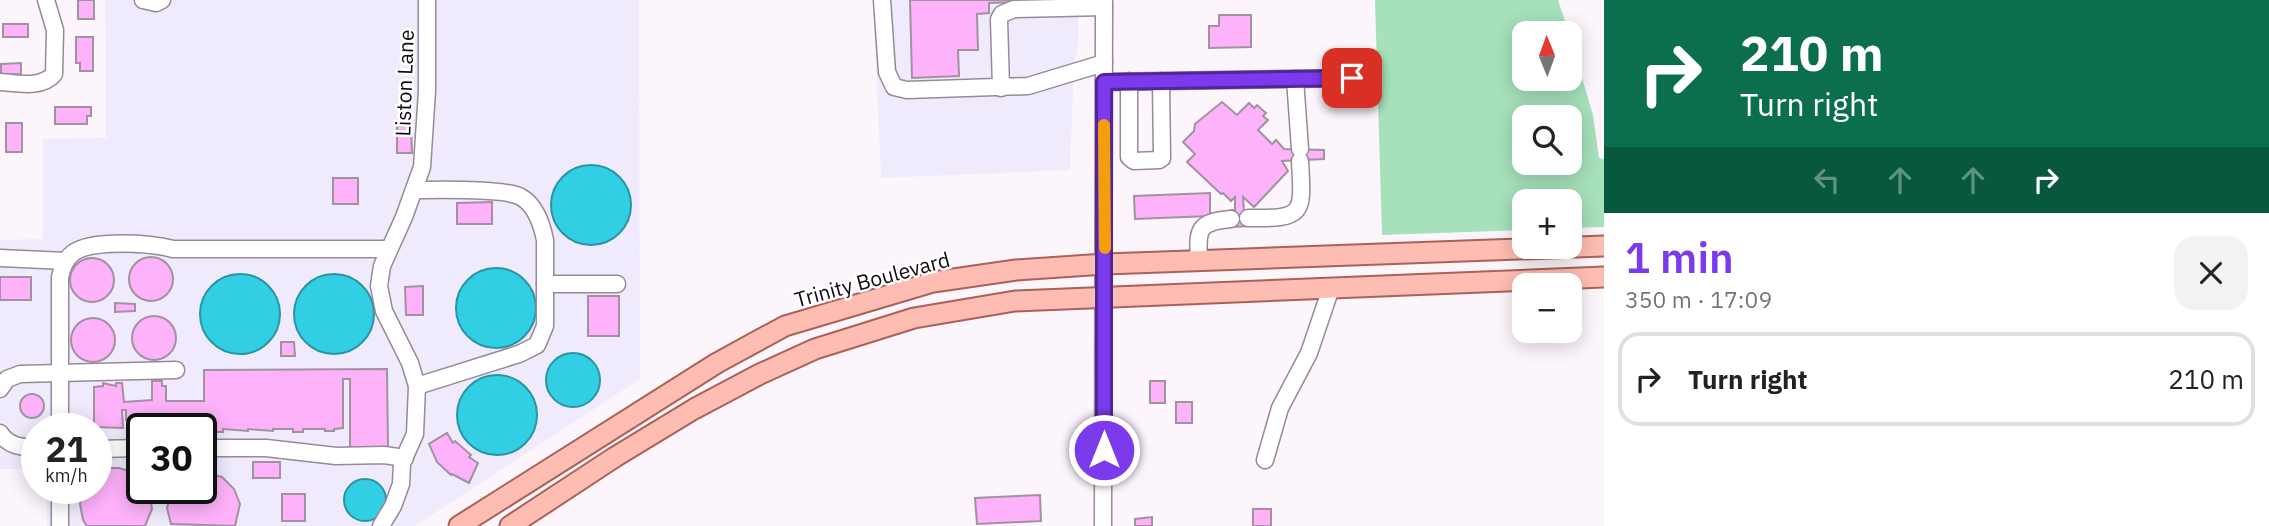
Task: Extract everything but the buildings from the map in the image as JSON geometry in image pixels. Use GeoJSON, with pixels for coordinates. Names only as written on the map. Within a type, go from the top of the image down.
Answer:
{"type":"FeatureCollection","features":[{"type":"Feature","properties":{"kind":"main road","name":"Trinity Boulevard"},"geometry":{"type":"LineString","coordinates":[[459,526],[717,363],[785,326],[933,282],[1016,270],[1105,264],[1604,246]]}},
{"type":"Feature","properties":{"kind":"main road"},"geometry":{"type":"LineString","coordinates":[[510,526],[615,457],[760,373],[815,349],[914,318],[1015,302],[1604,277]]}},
{"type":"Feature","properties":{"kind":"street"},"geometry":{"type":"LineString","coordinates":[[0,82],[40,83],[48,81],[54,74],[55,30],[46,0]]}},
{"type":"Feature","properties":{"kind":"street"},"geometry":{"type":"LineString","coordinates":[[143,0],[162,0]]}},
{"type":"Feature","properties":{"kind":"street","name":"Liston Lane"},"geometry":{"type":"LineString","coordinates":[[415,190],[422,167],[427,91],[427,0]]}},
{"type":"Feature","properties":{"kind":"street"},"geometry":{"type":"LineString","coordinates":[[882,0],[887,72],[894,87],[907,90],[1028,86],[1104,63]]}},
{"type":"Feature","properties":{"kind":"street"},"geometry":{"type":"LineString","coordinates":[[1000,89],[999,19],[1002,13],[1014,9],[1064,4],[1104,3],[1103,526]]}},
{"type":"Feature","properties":{"kind":"street"},"geometry":{"type":"LineString","coordinates":[[1104,82],[1352,78]]}},
{"type":"Feature","properties":{"kind":"street"},"geometry":{"type":"LineString","coordinates":[[1199,260],[1198,235],[1202,228],[1216,220],[1270,219],[1296,213],[1302,199],[1295,79]]}},
{"type":"Feature","properties":{"kind":"street"},"geometry":{"type":"LineString","coordinates":[[1129,81],[1129,157],[1134,161],[1162,158],[1161,81]]}},
{"type":"Feature","properties":{"kind":"street"},"geometry":{"type":"LineString","coordinates":[[382,526],[401,485],[402,463],[415,434],[417,386],[410,363],[384,312],[379,286],[382,266],[389,248],[415,190],[488,192],[520,196],[531,206],[542,227],[545,240],[545,326],[537,345],[519,354],[417,386]]}},
{"type":"Feature","properties":{"kind":"street"},"geometry":{"type":"LineString","coordinates":[[60,413],[60,277],[72,253],[95,245],[152,244],[173,249],[389,248]]}},
{"type":"Feature","properties":{"kind":"street"},"geometry":{"type":"LineString","coordinates":[[0,258],[66,261]]}},
{"type":"Feature","properties":{"kind":"street"},"geometry":{"type":"LineString","coordinates":[[545,284],[617,284]]}},
{"type":"Feature","properties":{"kind":"street"},"geometry":{"type":"LineString","coordinates":[[1265,460],[1280,408],[1309,353],[1331,288]]}},
{"type":"Feature","properties":{"kind":"street"},"geometry":{"type":"LineString","coordinates":[[0,389],[7,379],[20,374],[176,370]]}},
{"type":"Feature","properties":{"kind":"street"},"geometry":{"type":"LineString","coordinates":[[0,433],[16,447],[21,447]]}},
{"type":"Feature","properties":{"kind":"street"},"geometry":{"type":"LineString","coordinates":[[217,448],[266,448],[336,456],[384,455],[405,458]]}},
{"type":"Feature","properties":{"kind":"street"},"geometry":{"type":"LineString","coordinates":[[60,504],[60,526]]}},
{"type":"Feature","properties":{"kind":"shaded area"},"geometry":{"type":"Polygon","coordinates":[[[105,0],[639,0],[640,379],[415,526],[47,526],[47,504],[112,504],[112,413],[21,413],[21,469],[0,469],[0,240],[43,239],[43,139],[106,138],[105,0]]]}},
{"type":"Feature","properties":{"kind":"shaded area"},"geometry":{"type":"Polygon","coordinates":[[[873,0],[1078,0],[1078,46],[1074,62],[1070,170],[881,178],[873,0]]]}},
{"type":"Feature","properties":{"kind":"green space"},"geometry":{"type":"Polygon","coordinates":[[[1375,0],[1558,0],[1565,21],[1512,21],[1512,91],[1582,91],[1582,78],[1593,115],[1599,158],[1604,159],[1604,227],[1582,228],[1582,189],[1512,189],[1512,230],[1382,235],[1375,0]]]}},
{"type":"Feature","properties":{"kind":"water"},"geometry":{"type":"Polygon","coordinates":[[[591,165],[606,168],[619,177],[628,190],[631,205],[628,220],[619,233],[606,242],[591,245],[576,242],[563,233],[554,220],[551,205],[554,190],[563,177],[576,168],[591,165]]]}},
{"type":"Feature","properties":{"kind":"water"},"geometry":{"type":"Polygon","coordinates":[[[496,268],[511,271],[524,280],[533,293],[536,308],[533,323],[524,336],[511,345],[496,348],[481,345],[468,336],[459,323],[456,308],[459,293],[468,280],[481,271],[496,268]]]}},
{"type":"Feature","properties":{"kind":"water"},"geometry":{"type":"Polygon","coordinates":[[[240,274],[255,277],[268,286],[277,299],[280,314],[277,329],[268,342],[255,351],[240,354],[225,351],[212,342],[203,329],[200,314],[203,299],[212,286],[225,277],[240,274]]]}},
{"type":"Feature","properties":{"kind":"water"},"geometry":{"type":"Polygon","coordinates":[[[334,274],[349,277],[362,286],[371,299],[374,314],[371,329],[362,342],[349,351],[334,354],[319,351],[306,342],[297,329],[294,314],[297,299],[306,286],[319,277],[334,274]]]}},
{"type":"Feature","properties":{"kind":"water"},"geometry":{"type":"Polygon","coordinates":[[[573,353],[592,361],[600,380],[592,399],[573,407],[554,399],[546,380],[554,361],[573,353]]]}},
{"type":"Feature","properties":{"kind":"water"},"geometry":{"type":"Polygon","coordinates":[[[497,375],[512,378],[525,387],[534,400],[537,415],[534,430],[525,443],[512,452],[497,455],[482,452],[469,443],[460,430],[457,415],[460,400],[469,387],[482,378],[497,375]]]}},
{"type":"Feature","properties":{"kind":"water"},"geometry":{"type":"Polygon","coordinates":[[[365,479],[380,485],[386,500],[380,515],[365,521],[350,515],[344,500],[350,485],[365,479]]]}},
{"type":"Feature","properties":{"kind":"slow traffic"},"geometry":{"type":"LineString","coordinates":[[1104,125],[1105,248]]}},
{"type":"Feature","properties":{"kind":"route"},"geometry":{"type":"LineString","coordinates":[[1104,450],[1104,82],[1352,78]]}}]}
